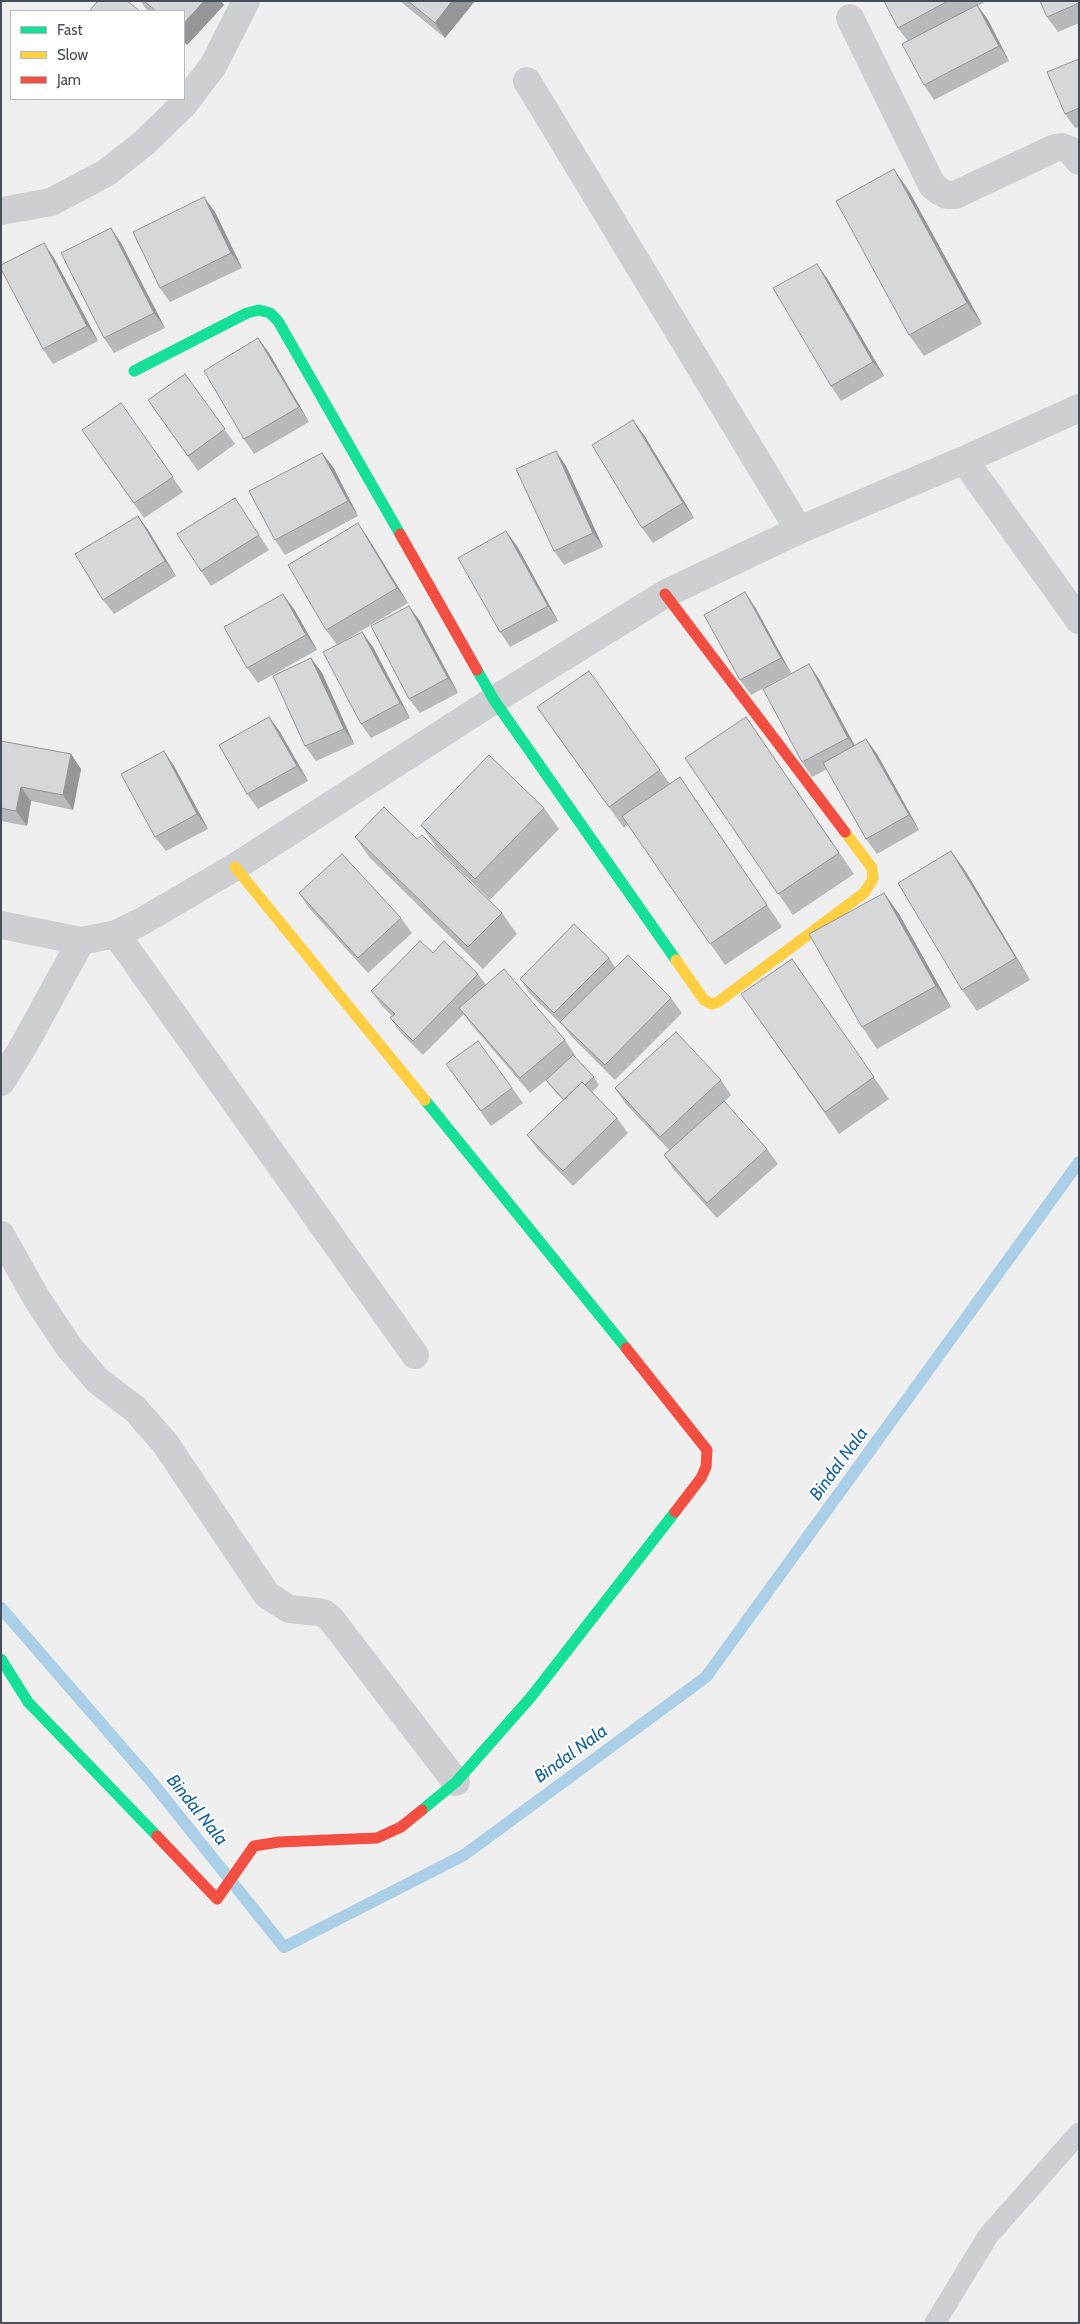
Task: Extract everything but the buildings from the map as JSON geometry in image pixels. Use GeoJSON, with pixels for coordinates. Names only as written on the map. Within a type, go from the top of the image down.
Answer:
{"type":"FeatureCollection","features":[{"type":"Feature","properties":{"kind":"street"},"geometry":{"type":"LineString","coordinates":[[1,211],[50,202],[106,173],[144,143],[183,105],[213,66],[246,1]]}},
{"type":"Feature","properties":{"kind":"street"},"geometry":{"type":"LineString","coordinates":[[850,18],[932,185],[939,191],[947,195],[955,195],[1055,148],[1070,150],[1079,162]]}},
{"type":"Feature","properties":{"kind":"street"},"geometry":{"type":"LineString","coordinates":[[527,81],[799,530]]}},
{"type":"Feature","properties":{"kind":"street"},"geometry":{"type":"LineString","coordinates":[[134,371],[247,313],[259,310],[270,313],[278,322],[494,700],[704,1000],[712,1004],[718,1002],[864,893],[869,888],[873,879],[872,868],[665,594]]}},
{"type":"Feature","properties":{"kind":"street"},"geometry":{"type":"LineString","coordinates":[[1,925],[81,941],[116,934],[139,923],[235,867],[494,700],[665,594],[799,530],[964,460],[1079,408]]}},
{"type":"Feature","properties":{"kind":"street"},"geometry":{"type":"LineString","coordinates":[[964,460],[1079,620]]}},
{"type":"Feature","properties":{"kind":"street"},"geometry":{"type":"LineString","coordinates":[[1,1659],[28,1702],[217,1899],[254,1846],[279,1842],[377,1838],[409,1822],[456,1782],[531,1697],[630,1572],[701,1478],[706,1467],[707,1450],[235,867]]}},
{"type":"Feature","properties":{"kind":"street"},"geometry":{"type":"LineString","coordinates":[[116,934],[415,1355]]}},
{"type":"Feature","properties":{"kind":"street"},"geometry":{"type":"LineString","coordinates":[[1,1082],[23,1048],[81,941]]}},
{"type":"Feature","properties":{"kind":"street"},"geometry":{"type":"LineString","coordinates":[[1,1234],[37,1299],[70,1347],[97,1380],[135,1409],[165,1443],[267,1595],[289,1609],[318,1612],[325,1614],[331,1619],[456,1782]]}},
{"type":"Feature","properties":{"kind":"lane"},"geometry":{"type":"LineString","coordinates":[[935,2323],[988,2236],[1079,2133]]}},
{"type":"Feature","properties":{"kind":"waterway","name":"Bindal Nala"},"geometry":{"type":"LineString","coordinates":[[1,1608],[151,1781],[284,1947],[464,1855],[706,1677],[1079,1162]]}},
{"type":"Feature","properties":{"kind":"traffic: fast"},"geometry":{"type":"LineString","coordinates":[[134,371],[247,313],[259,310],[270,313],[278,321],[400,534]]}},
{"type":"Feature","properties":{"kind":"traffic: fast"},"geometry":{"type":"LineString","coordinates":[[477,670],[494,700],[676,960]]}},
{"type":"Feature","properties":{"kind":"traffic: fast"},"geometry":{"type":"LineString","coordinates":[[425,1100],[626,1348]]}},
{"type":"Feature","properties":{"kind":"traffic: fast"},"geometry":{"type":"LineString","coordinates":[[422,1810],[456,1782],[531,1697],[675,1512]]}},
{"type":"Feature","properties":{"kind":"traffic: fast"},"geometry":{"type":"LineString","coordinates":[[1,1659],[28,1702],[157,1836]]}},
{"type":"Feature","properties":{"kind":"traffic: slow"},"geometry":{"type":"LineString","coordinates":[[676,960],[704,1000],[712,1004],[718,1002],[864,893],[873,879],[872,868],[845,832]]}},
{"type":"Feature","properties":{"kind":"traffic: slow"},"geometry":{"type":"LineString","coordinates":[[235,867],[425,1100]]}},
{"type":"Feature","properties":{"kind":"traffic: jam"},"geometry":{"type":"LineString","coordinates":[[400,534],[477,670]]}},
{"type":"Feature","properties":{"kind":"traffic: jam"},"geometry":{"type":"LineString","coordinates":[[665,594],[845,832]]}},
{"type":"Feature","properties":{"kind":"traffic: jam"},"geometry":{"type":"LineString","coordinates":[[626,1348],[707,1450],[706,1467],[701,1478],[675,1512]]}},
{"type":"Feature","properties":{"kind":"traffic: jam"},"geometry":{"type":"LineString","coordinates":[[157,1836],[217,1899],[254,1846],[279,1842],[377,1838],[401,1827],[422,1810]]}}]}
